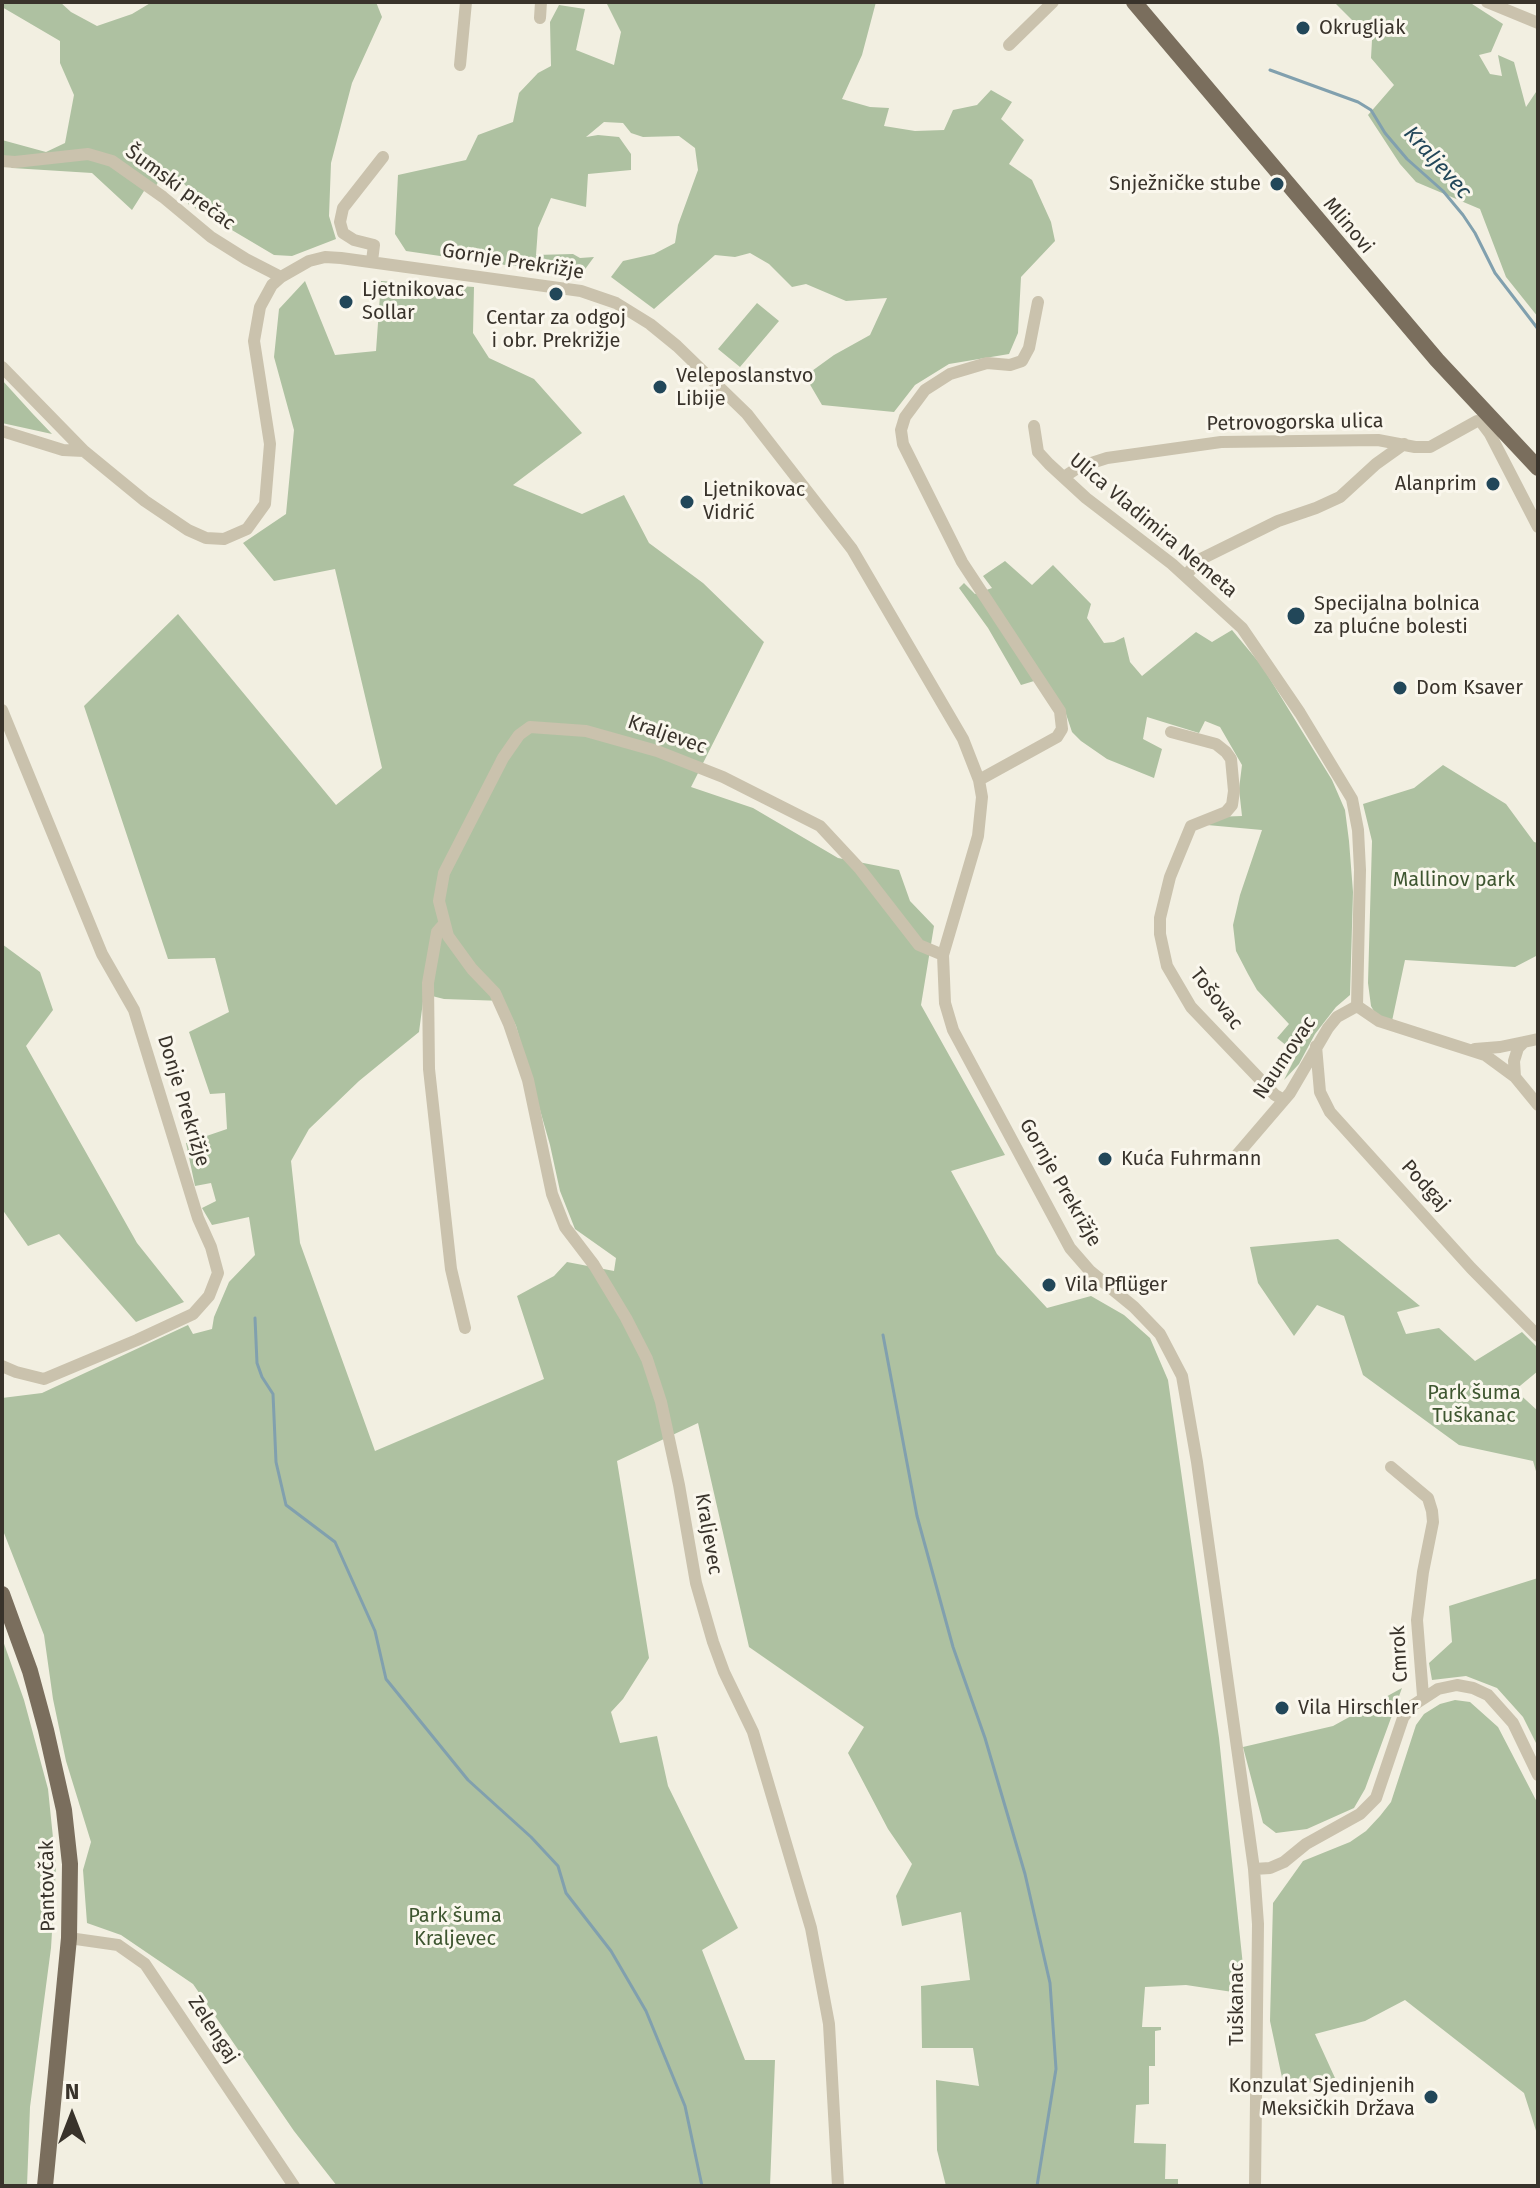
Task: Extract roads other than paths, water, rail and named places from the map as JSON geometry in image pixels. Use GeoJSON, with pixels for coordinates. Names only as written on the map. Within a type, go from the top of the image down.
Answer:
{"type":"FeatureCollection","features":[{"type":"Feature","properties":{"kind":"main road","name":"Mlinovi"},"geometry":{"type":"LineString","coordinates":[[1134,2],[1427,349],[1538,468]]}},
{"type":"Feature","properties":{"kind":"main road","name":"Pantovčak"},"geometry":{"type":"LineString","coordinates":[[2,1594],[30,1671],[59,1787],[70,1864],[69,1938],[45,2186]]}},
{"type":"Feature","properties":{"kind":"street"},"geometry":{"type":"LineString","coordinates":[[460,65],[466,2]]}},
{"type":"Feature","properties":{"kind":"street"},"geometry":{"type":"LineString","coordinates":[[540,18],[541,2]]}},
{"type":"Feature","properties":{"kind":"street"},"geometry":{"type":"LineString","coordinates":[[1009,45],[1053,2]]}},
{"type":"Feature","properties":{"kind":"street"},"geometry":{"type":"LineString","coordinates":[[1487,2],[1538,23]]}},
{"type":"Feature","properties":{"kind":"street","name":"Šumski prečac"},"geometry":{"type":"LineString","coordinates":[[2,161],[88,154],[112,161],[211,237],[281,277]]}},
{"type":"Feature","properties":{"kind":"street"},"geometry":{"type":"LineString","coordinates":[[372,261],[374,245],[354,240],[343,233],[340,222],[347,201],[383,157]]}},
{"type":"Feature","properties":{"kind":"street","name":"Gornje Prekrižje"},"geometry":{"type":"LineString","coordinates":[[281,277],[309,261],[325,257],[581,291],[616,303],[650,324],[677,346],[747,414],[852,549],[963,739],[979,780],[982,797],[978,836],[943,955],[945,1003],[953,1030],[1070,1248],[1090,1271],[1134,1307],[1160,1334],[1182,1376],[1197,1462],[1254,1869]]}},
{"type":"Feature","properties":{"kind":"street"},"geometry":{"type":"LineString","coordinates":[[2,367],[84,451],[145,501],[188,530],[206,538],[224,539],[247,529],[265,504],[270,444],[254,341],[256,320],[272,285],[281,277]]}},
{"type":"Feature","properties":{"kind":"street"},"geometry":{"type":"LineString","coordinates":[[979,780],[1057,737],[1062,729],[1060,711],[962,562],[903,444],[901,430],[905,417],[925,390],[950,374],[987,363],[1010,365],[1022,361],[1029,348],[1038,302]]}},
{"type":"Feature","properties":{"kind":"street","name":"Petrovogorska ulica"},"geometry":{"type":"LineString","coordinates":[[1064,477],[1095,461],[1196,444],[1378,440],[1422,448],[1437,445],[1477,421],[1481,422],[1494,441],[1538,527]]}},
{"type":"Feature","properties":{"kind":"street","name":"Ulica Vladimira Nemeta"},"geometry":{"type":"LineString","coordinates":[[1034,426],[1038,452],[1086,498],[1185,576],[1242,628],[1258,648],[1352,799],[1358,830],[1360,870],[1357,1006]]}},
{"type":"Feature","properties":{"kind":"street"},"geometry":{"type":"LineString","coordinates":[[2,431],[63,450],[84,451]]}},
{"type":"Feature","properties":{"kind":"street"},"geometry":{"type":"LineString","coordinates":[[1185,576],[1195,563],[1218,551],[1278,521],[1340,497],[1376,464],[1404,444]]}},
{"type":"Feature","properties":{"kind":"street","name":"Donje Prekrižje"},"geometry":{"type":"LineString","coordinates":[[2,710],[102,954],[134,1010],[218,1273],[209,1296],[193,1314],[137,1340],[44,1379],[2,1366]]}},
{"type":"Feature","properties":{"kind":"street","name":"Kraljevec"},"geometry":{"type":"LineString","coordinates":[[838,2186],[829,2024],[811,1928],[753,1732],[724,1672],[696,1583],[661,1402],[647,1359],[618,1304],[565,1227],[552,1194],[528,1080],[509,1024],[495,993],[472,969],[448,936],[439,901],[444,873],[503,758],[519,735],[530,727],[560,728],[586,731],[657,751],[723,777],[820,826],[860,869],[919,945],[943,955]]}},
{"type":"Feature","properties":{"kind":"street","name":"Tošovac"},"geometry":{"type":"LineString","coordinates":[[1171,732],[1216,744],[1226,752],[1231,759],[1234,791],[1232,805],[1226,812],[1191,826],[1170,877],[1160,918],[1167,966],[1191,1007],[1275,1095],[1284,1100]]}},
{"type":"Feature","properties":{"kind":"street","name":"Kraljevec"},"geometry":{"type":"LineString","coordinates":[[444,924],[437,932],[428,983],[429,1069],[451,1269],[465,1328]]}},
{"type":"Feature","properties":{"kind":"street"},"geometry":{"type":"LineString","coordinates":[[1357,1006],[1379,1021],[1494,1060],[1515,1077],[1538,1105]]}},
{"type":"Feature","properties":{"kind":"street","name":"Naumovac"},"geometry":{"type":"LineString","coordinates":[[1236,1156],[1284,1100],[1337,1017],[1357,1006]]}},
{"type":"Feature","properties":{"kind":"street"},"geometry":{"type":"LineString","coordinates":[[1469,1049],[1500,1047],[1538,1039]]}},
{"type":"Feature","properties":{"kind":"street"},"geometry":{"type":"LineString","coordinates":[[1515,1077],[1515,1053],[1524,1042]]}},
{"type":"Feature","properties":{"kind":"street","name":"Podgaj"},"geometry":{"type":"LineString","coordinates":[[1316,1046],[1320,1092],[1330,1112],[1471,1268],[1538,1336]]}},
{"type":"Feature","properties":{"kind":"street","name":"Cmrok"},"geometry":{"type":"LineString","coordinates":[[1254,1869],[1270,1868],[1284,1862],[1306,1844],[1360,1814],[1376,1798],[1403,1718],[1423,1696],[1417,1620],[1433,1522],[1432,1511],[1428,1498],[1391,1467]]}},
{"type":"Feature","properties":{"kind":"street"},"geometry":{"type":"LineString","coordinates":[[1423,1696],[1457,1685],[1488,1695],[1513,1723],[1538,1775]]}},
{"type":"Feature","properties":{"kind":"street","name":"Tuškanac"},"geometry":{"type":"LineString","coordinates":[[1254,1869],[1258,1924],[1255,2186]]}},
{"type":"Feature","properties":{"kind":"street","name":"Zelengaj"},"geometry":{"type":"LineString","coordinates":[[69,1938],[118,1945],[145,1964],[294,2186]]}},
{"type":"Feature","properties":{"kind":"waterway","name":"Kraljevec"},"geometry":{"type":"LineString","coordinates":[[1270,70],[1358,102],[1371,110],[1407,159],[1443,191],[1463,215],[1495,273],[1538,329]]}},
{"type":"Feature","properties":{"kind":"waterway"},"geometry":{"type":"LineString","coordinates":[[255,1318],[257,1363],[273,1394],[276,1462],[286,1505],[335,1542],[375,1631],[386,1679],[468,1780],[558,1866],[566,1893],[611,1951],[646,2011],[685,2106],[702,2186]]}},
{"type":"Feature","properties":{"kind":"waterway"},"geometry":{"type":"LineString","coordinates":[[883,1335],[917,1516],[953,1647],[985,1738],[1025,1874],[1050,1983],[1056,2069],[1037,2186]]}},
{"type":"Feature","properties":{"kind":"place","name":"Okrugljak"},"geometry":{"type":"Point","coordinates":[1303,28]}},
{"type":"Feature","properties":{"kind":"place","name":"Snježničke stube"},"geometry":{"type":"Point","coordinates":[1277,184]}},
{"type":"Feature","properties":{"kind":"place","name":"Centar za odgoj i obr. Prekrižje"},"geometry":{"type":"Point","coordinates":[556,294]}},
{"type":"Feature","properties":{"kind":"place","name":"Ljetnikovac Sollar"},"geometry":{"type":"Point","coordinates":[346,302]}},
{"type":"Feature","properties":{"kind":"place","name":"Veleposlanstvo Libije"},"geometry":{"type":"Point","coordinates":[660,387]}},
{"type":"Feature","properties":{"kind":"place","name":"Alanprim"},"geometry":{"type":"Point","coordinates":[1493,484]}},
{"type":"Feature","properties":{"kind":"place","name":"Ljetnikovac Vidrić"},"geometry":{"type":"Point","coordinates":[687,502]}},
{"type":"Feature","properties":{"kind":"place","name":"Specijalna bolnica za plućne bolesti"},"geometry":{"type":"Point","coordinates":[1296,616]}},
{"type":"Feature","properties":{"kind":"place","name":"Dom Ksaver"},"geometry":{"type":"Point","coordinates":[1400,688]}},
{"type":"Feature","properties":{"kind":"place","name":"Kuća Fuhrmann"},"geometry":{"type":"Point","coordinates":[1105,1159]}},
{"type":"Feature","properties":{"kind":"place","name":"Vila Pflüger"},"geometry":{"type":"Point","coordinates":[1049,1285]}},
{"type":"Feature","properties":{"kind":"place","name":"Vila Hirschler"},"geometry":{"type":"Point","coordinates":[1282,1708]}},
{"type":"Feature","properties":{"kind":"place","name":"Konzulat Sjedinjenih Meksičkih Država"},"geometry":{"type":"Point","coordinates":[1431,2097]}},
{"type":"Feature","properties":{"kind":"park label","name":"Mallinov park"},"geometry":{"type":"Point","coordinates":[1454,880]}},
{"type":"Feature","properties":{"kind":"park label","name":"Park šuma Tuškanac"},"geometry":{"type":"Point","coordinates":[1474,1404]}},
{"type":"Feature","properties":{"kind":"park label","name":"Park šuma Kraljevec"},"geometry":{"type":"Point","coordinates":[455,1928]}}]}
